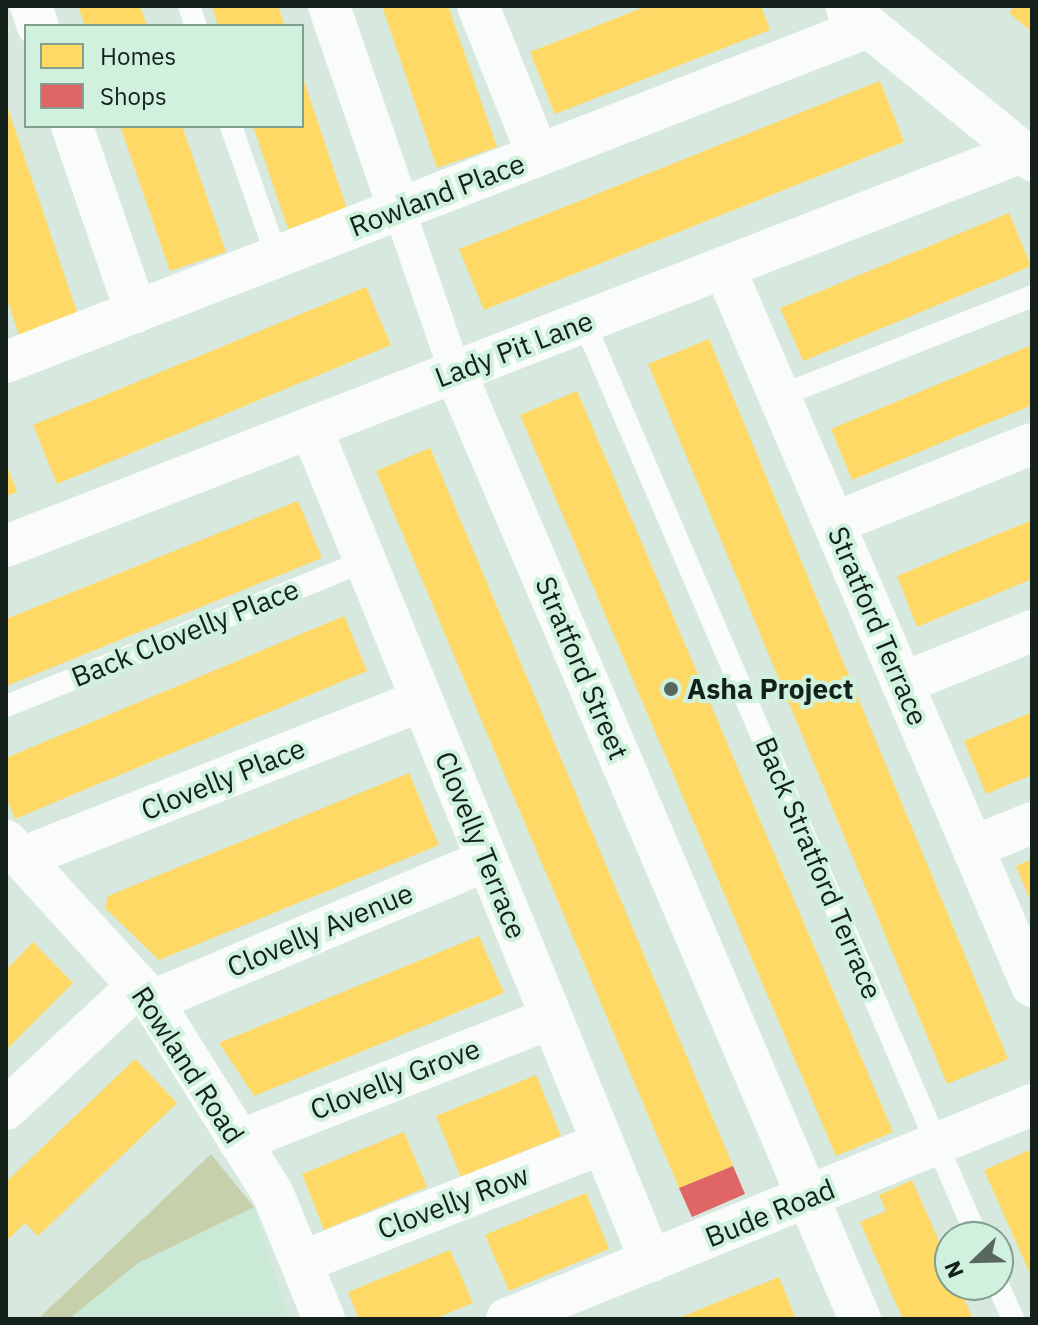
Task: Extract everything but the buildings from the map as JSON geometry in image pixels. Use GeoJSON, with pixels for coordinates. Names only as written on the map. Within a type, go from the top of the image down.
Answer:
{"type":"FeatureCollection","features":[{"type":"Feature","properties":{"kind":"street","name":"Stratford Street"},"geometry":{"type":"LineString","coordinates":[[329,6],[455,372],[860,1319]]}},
{"type":"Feature","properties":{"kind":"street"},"geometry":{"type":"LineString","coordinates":[[481,7],[538,155]]}},
{"type":"Feature","properties":{"kind":"street","name":"Rowland Place"},"geometry":{"type":"LineString","coordinates":[[6,362],[538,155],[856,17]]}},
{"type":"Feature","properties":{"kind":"street"},"geometry":{"type":"LineString","coordinates":[[856,17],[1027,156]]}},
{"type":"Feature","properties":{"kind":"street"},"geometry":{"type":"LineString","coordinates":[[73,128],[136,312]]}},
{"type":"Feature","properties":{"kind":"street","name":"Lady Pit Lane"},"geometry":{"type":"LineString","coordinates":[[6,546],[724,267],[1027,156]]}},
{"type":"Feature","properties":{"kind":"street","name":"Stratford Terrace"},"geometry":{"type":"LineString","coordinates":[[724,267],[1029,972]]}},
{"type":"Feature","properties":{"kind":"street","name":"Clovelly Terrace"},"geometry":{"type":"LineString","coordinates":[[311,428],[651,1261]]}},
{"type":"Feature","properties":{"kind":"street"},"geometry":{"type":"LineString","coordinates":[[834,523],[1032,444]]}},
{"type":"Feature","properties":{"kind":"street"},"geometry":{"type":"LineString","coordinates":[[903,683],[1032,631]]}},
{"type":"Feature","properties":{"kind":"street","name":"Clovelly Place"},"geometry":{"type":"LineString","coordinates":[[15,849],[422,700]]}},
{"type":"Feature","properties":{"kind":"street"},"geometry":{"type":"LineString","coordinates":[[973,847],[1032,823]]}},
{"type":"Feature","properties":{"kind":"street","name":"Rowland Road"},"geometry":{"type":"LineString","coordinates":[[15,849],[145,994],[273,1194],[304,1261],[324,1319]]}},
{"type":"Feature","properties":{"kind":"street","name":"Clovelly Avenue"},"geometry":{"type":"LineString","coordinates":[[145,994],[487,860]]}},
{"type":"Feature","properties":{"kind":"street"},"geometry":{"type":"LineString","coordinates":[[6,1109],[145,994]]}},
{"type":"Feature","properties":{"kind":"street","name":"Clovelly Grove"},"geometry":{"type":"LineString","coordinates":[[239,1141],[552,1018]]}},
{"type":"Feature","properties":{"kind":"street","name":"Bude Road"},"geometry":{"type":"LineString","coordinates":[[507,1319],[1032,1105]]}},
{"type":"Feature","properties":{"kind":"street","name":"Clovelly Row"},"geometry":{"type":"LineString","coordinates":[[304,1261],[603,1143]]}},
{"type":"Feature","properties":{"kind":"lane"},"geometry":{"type":"LineString","coordinates":[[232,128],[277,257]]}},
{"type":"Feature","properties":{"kind":"lane"},"geometry":{"type":"LineString","coordinates":[[780,396],[1032,296]]}},
{"type":"Feature","properties":{"kind":"lane","name":"Back Stratford Terrace"},"geometry":{"type":"LineString","coordinates":[[584,322],[970,1221]]}},
{"type":"Feature","properties":{"kind":"lane","name":"Back Clovelly Place"},"geometry":{"type":"LineString","coordinates":[[6,706],[365,561]]}},
{"type":"Feature","properties":{"kind":"shaded area"},"geometry":{"type":"Polygon","coordinates":[[[211,1154],[254,1207],[138,1263],[69,1319],[38,1319],[211,1154]]]}},
{"type":"Feature","properties":{"kind":"shaded area"},"geometry":{"type":"Polygon","coordinates":[[[254,1207],[289,1319],[69,1319],[138,1263],[254,1207]]]}},
{"type":"Feature","properties":{"kind":"place","name":"Asha Project"},"geometry":{"type":"Point","coordinates":[671,689]}}]}
